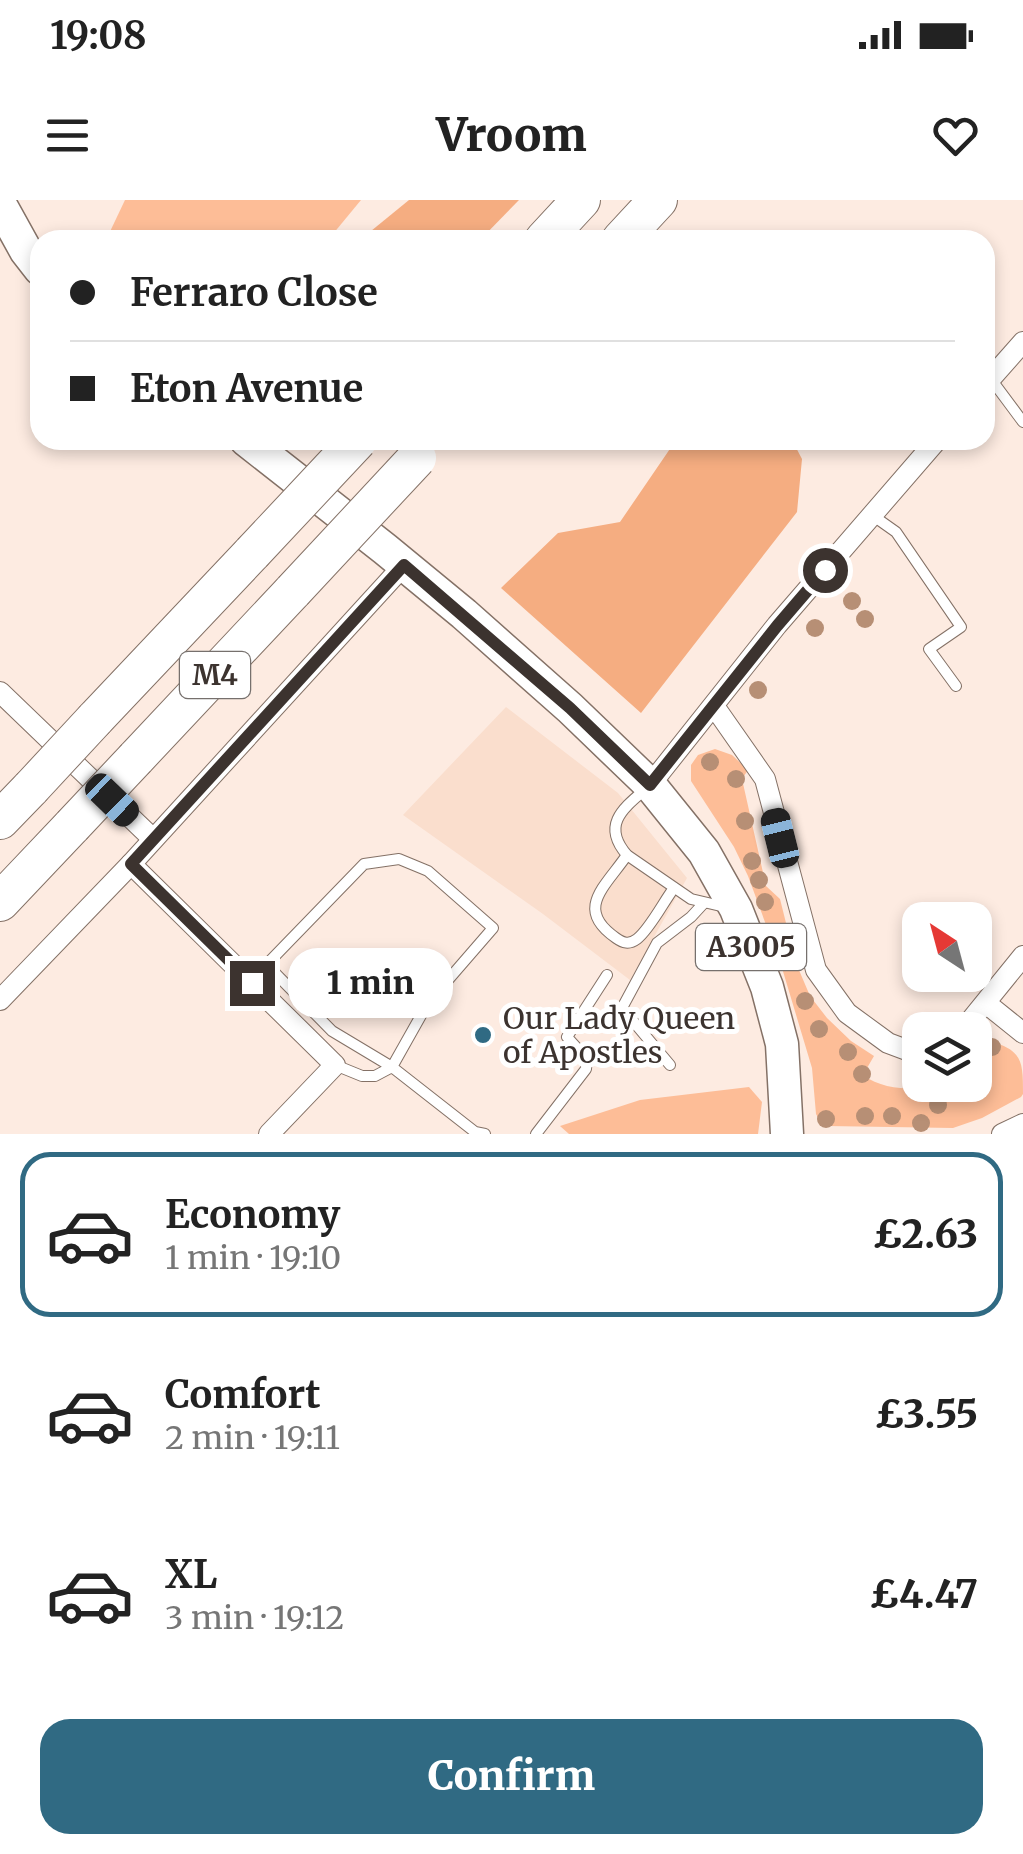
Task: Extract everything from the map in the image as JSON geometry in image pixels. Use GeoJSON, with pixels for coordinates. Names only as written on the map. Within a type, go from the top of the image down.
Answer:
{"type":"FeatureCollection","features":[{"type":"Feature","properties":{"kind":"highway"},"geometry":{"type":"LineString","coordinates":[[553,230],[581,200]]}},
{"type":"Feature","properties":{"kind":"highway"},"geometry":{"type":"LineString","coordinates":[[630,230],[658,200]]}},
{"type":"Feature","properties":{"kind":"highway","name":"M4"},"geometry":{"type":"LineString","coordinates":[[0,820],[349,450]]}},
{"type":"Feature","properties":{"kind":"highway","name":"M4"},"geometry":{"type":"LineString","coordinates":[[0,902],[425,450]]}},
{"type":"Feature","properties":{"kind":"main road"},"geometry":{"type":"LineString","coordinates":[[0,204],[30,257]]}},
{"type":"Feature","properties":{"kind":"main road","name":"A3005"},"geometry":{"type":"LineString","coordinates":[[259,450],[404,565],[570,708],[650,785],[704,852],[736,909],[767,987],[782,1044],[788,1134]]}},
{"type":"Feature","properties":{"kind":"street"},"geometry":{"type":"LineString","coordinates":[[995,374],[1023,342]]}},
{"type":"Feature","properties":{"kind":"street"},"geometry":{"type":"LineString","coordinates":[[650,785],[777,626],[929,450]]}},
{"type":"Feature","properties":{"kind":"street"},"geometry":{"type":"LineString","coordinates":[[0,1000],[131,864],[404,565]]}},
{"type":"Feature","properties":{"kind":"street"},"geometry":{"type":"LineString","coordinates":[[0,692],[153,839]]}},
{"type":"Feature","properties":{"kind":"street"},"geometry":{"type":"LineString","coordinates":[[714,706],[765,779],[816,970],[847,1013],[888,1043],[902,1048]]}},
{"type":"Feature","properties":{"kind":"street"},"geometry":{"type":"LineString","coordinates":[[131,864],[335,1065],[269,1134]]}},
{"type":"Feature","properties":{"kind":"street"},"geometry":{"type":"LineString","coordinates":[[980,1012],[1023,956]]}},
{"type":"Feature","properties":{"kind":"street"},"geometry":{"type":"LineString","coordinates":[[987,1004],[1023,1033]]}},
{"type":"Feature","properties":{"kind":"street"},"geometry":{"type":"LineString","coordinates":[[1002,1134],[1023,1124]]}},
{"type":"Feature","properties":{"kind":"lane"},"geometry":{"type":"LineString","coordinates":[[995,390],[1023,422]]}},
{"type":"Feature","properties":{"kind":"lane"},"geometry":{"type":"LineString","coordinates":[[872,515],[896,532],[961,627],[929,649],[956,686]]}},
{"type":"Feature","properties":{"kind":"lane"},"geometry":{"type":"LineString","coordinates":[[650,785],[616,821],[618,843],[627,855],[691,899],[736,909]]}},
{"type":"Feature","properties":{"kind":"lane"},"geometry":{"type":"LineString","coordinates":[[627,855],[593,909],[602,929],[622,942],[640,937],[674,888]]}},
{"type":"Feature","properties":{"kind":"lane"},"geometry":{"type":"LineString","coordinates":[[335,1065],[362,1076],[375,1076],[392,1068],[428,1002],[493,928],[428,870],[399,859],[364,864],[270,962],[275,974],[332,1031],[392,1068],[476,1132],[484,1134]]}},
{"type":"Feature","properties":{"kind":"lane"},"geometry":{"type":"LineString","coordinates":[[670,1064],[622,1008],[657,944],[703,904]]}},
{"type":"Feature","properties":{"kind":"lane"},"geometry":{"type":"LineString","coordinates":[[536,1134],[586,1068],[587,1059],[568,1038],[607,975]]}},
{"type":"Feature","properties":{"kind":"shaded area"},"geometry":{"type":"Polygon","coordinates":[[[125,200],[361,200],[336,230],[111,230],[125,200]]]}},
{"type":"Feature","properties":{"kind":"shaded area"},"geometry":{"type":"Polygon","coordinates":[[[409,200],[519,200],[490,230],[372,230],[409,200]]]}},
{"type":"Feature","properties":{"kind":"shaded area"},"geometry":{"type":"Polygon","coordinates":[[[669,450],[797,450],[802,459],[797,512],[641,713],[501,588],[558,533],[620,522],[669,450]]]}},
{"type":"Feature","properties":{"kind":"shaded area"},"geometry":{"type":"Polygon","coordinates":[[[506,707],[618,793],[687,878],[630,980],[403,815],[506,707]]]}},
{"type":"Feature","properties":{"kind":"shaded area"},"geometry":{"type":"Polygon","coordinates":[[[715,749],[732,755],[748,770],[742,779],[766,886],[780,899],[796,963],[810,996],[851,1041],[874,1056],[863,1075],[902,1088],[902,1102],[992,1102],[992,1045],[996,1043],[1012,1051],[1020,1061],[1021,1097],[953,1128],[827,1126],[820,1121],[812,1068],[782,968],[748,876],[691,781],[691,765],[698,755],[715,749]]]}},
{"type":"Feature","properties":{"kind":"shaded area"},"geometry":{"type":"Polygon","coordinates":[[[749,1087],[762,1102],[758,1134],[569,1134],[560,1126],[640,1100],[749,1087]]]}},
{"type":"Feature","properties":{"kind":"place","name":"Our Lady Queen of Apostles"},"geometry":{"type":"Point","coordinates":[483,1035]}},
{"type":"Feature","properties":{"kind":"route"},"geometry":{"type":"LineString","coordinates":[[252,983],[131,864],[404,565],[570,708],[650,785],[825,570]]}}]}
